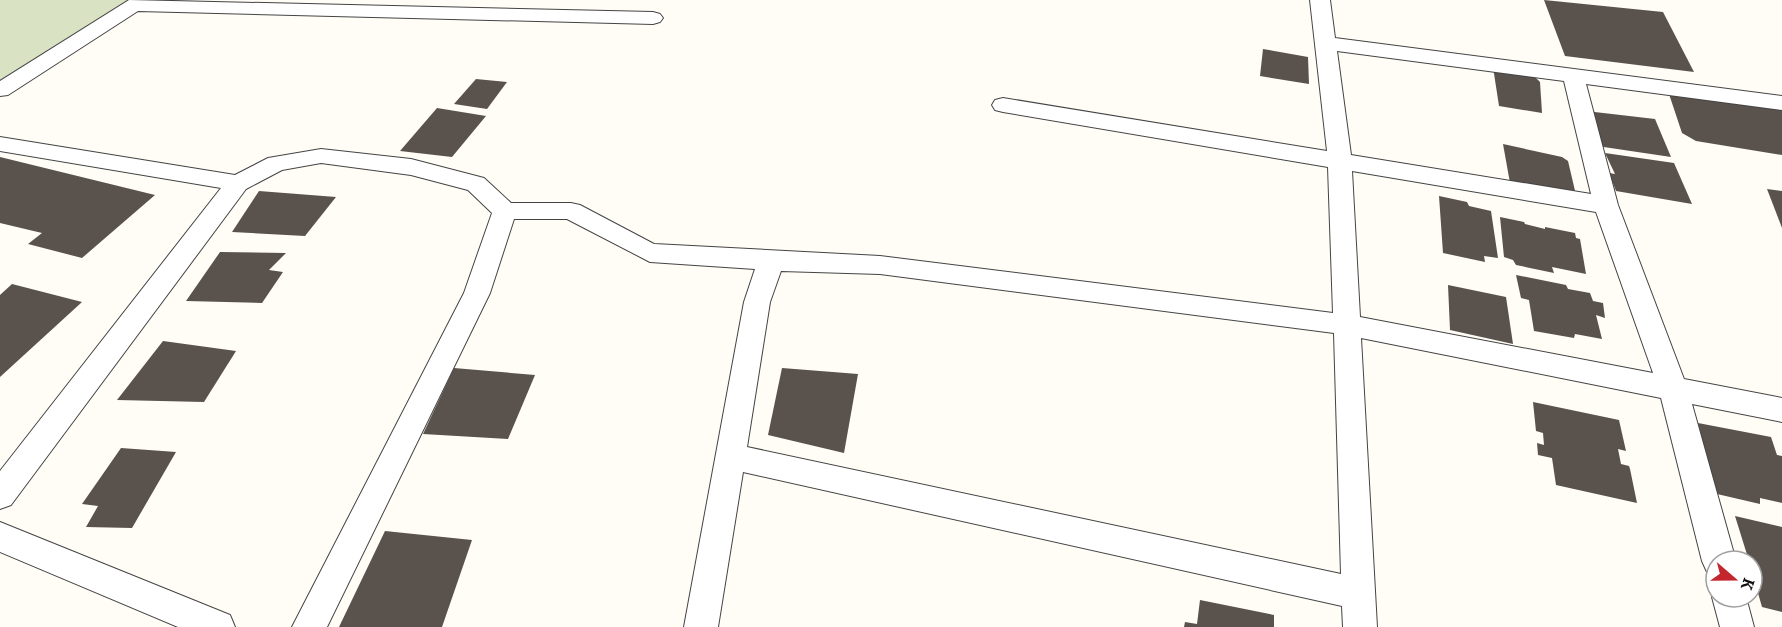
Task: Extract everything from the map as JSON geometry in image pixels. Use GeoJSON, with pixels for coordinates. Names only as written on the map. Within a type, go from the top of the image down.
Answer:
{"type":"FeatureCollection","features":[{"type":"Feature","properties":{"kind":"street"},"geometry":{"type":"LineString","coordinates":[[1320,0],[1340,163],[1349,325],[1360,627]]}},
{"type":"Feature","properties":{"kind":"street"},"geometry":{"type":"LineString","coordinates":[[0,90],[138,2],[365,5],[654,18]]}},
{"type":"Feature","properties":{"kind":"street"},"geometry":{"type":"LineString","coordinates":[[1325,43],[1782,103]]}},
{"type":"Feature","properties":{"kind":"street"},"geometry":{"type":"LineString","coordinates":[[1573,74],[1606,206],[1673,388],[1716,549]]}},
{"type":"Feature","properties":{"kind":"street"},"geometry":{"type":"LineString","coordinates":[[1003,105],[1606,206]]}},
{"type":"Feature","properties":{"kind":"street"},"geometry":{"type":"LineString","coordinates":[[0,144],[238,183]]}},
{"type":"Feature","properties":{"kind":"street"},"geometry":{"type":"LineString","coordinates":[[0,495],[238,183],[276,163],[321,156],[411,167],[476,184],[506,211],[571,211],[650,253],[880,265],[1349,325],[1782,410]]}},
{"type":"Feature","properties":{"kind":"street"},"geometry":{"type":"LineString","coordinates":[[309,627],[477,293],[506,211]]}},
{"type":"Feature","properties":{"kind":"street"},"geometry":{"type":"LineString","coordinates":[[701,627],[757,302],[771,261]]}},
{"type":"Feature","properties":{"kind":"street"},"geometry":{"type":"LineString","coordinates":[[730,456],[1359,594]]}},
{"type":"Feature","properties":{"kind":"street"},"geometry":{"type":"LineString","coordinates":[[0,537],[218,627]]}},
{"type":"Feature","properties":{"kind":"street"},"geometry":{"type":"LineString","coordinates":[[1732,609],[1737,627]]}},
{"type":"Feature","properties":{"kind":"green space"},"geometry":{"type":"Polygon","coordinates":[[[0,0],[128,0],[0,80],[0,0]]]}},
{"type":"Feature","properties":{"kind":"building"},"geometry":{"type":"Polygon","coordinates":[[[1544,0],[1663,12],[1694,72],[1565,56],[1544,0]]]}},
{"type":"Feature","properties":{"kind":"building"},"geometry":{"type":"Polygon","coordinates":[[[1263,49],[1308,57],[1309,84],[1260,76],[1263,49]]]}},
{"type":"Feature","properties":{"kind":"building"},"geometry":{"type":"Polygon","coordinates":[[[1493,67],[1531,73],[1540,82],[1542,113],[1499,106],[1493,67]]]}},
{"type":"Feature","properties":{"kind":"building"},"geometry":{"type":"Polygon","coordinates":[[[476,79],[507,82],[487,109],[454,104],[476,79]]]}},
{"type":"Feature","properties":{"kind":"building"},"geometry":{"type":"Polygon","coordinates":[[[1668,91],[1782,107],[1782,155],[1696,141],[1682,133],[1668,91]]]}},
{"type":"Feature","properties":{"kind":"building"},"geometry":{"type":"Polygon","coordinates":[[[437,108],[486,116],[452,157],[400,151],[437,108]]]}},
{"type":"Feature","properties":{"kind":"building"},"geometry":{"type":"Polygon","coordinates":[[[1586,111],[1655,119],[1671,157],[1597,146],[1586,111]]]}},
{"type":"Feature","properties":{"kind":"building"},"geometry":{"type":"Polygon","coordinates":[[[1503,144],[1562,157],[1568,161],[1576,195],[1510,183],[1503,144]]]}},
{"type":"Feature","properties":{"kind":"building"},"geometry":{"type":"Polygon","coordinates":[[[1605,153],[1674,163],[1692,204],[1616,191],[1609,173],[1615,174],[1605,153]]]}},
{"type":"Feature","properties":{"kind":"building"},"geometry":{"type":"Polygon","coordinates":[[[0,157],[155,195],[82,258],[28,244],[42,233],[0,223],[0,157]]]}},
{"type":"Feature","properties":{"kind":"building"},"geometry":{"type":"Polygon","coordinates":[[[1767,189],[1782,191],[1782,228],[1767,189]]]}},
{"type":"Feature","properties":{"kind":"building"},"geometry":{"type":"Polygon","coordinates":[[[259,191],[336,197],[305,236],[232,232],[259,191]]]}},
{"type":"Feature","properties":{"kind":"building"},"geometry":{"type":"Polygon","coordinates":[[[1439,196],[1467,202],[1469,206],[1491,211],[1498,258],[1484,256],[1485,262],[1443,253],[1439,196]]]}},
{"type":"Feature","properties":{"kind":"building"},"geometry":{"type":"Polygon","coordinates":[[[1500,217],[1545,229],[1545,227],[1575,233],[1576,238],[1580,239],[1586,274],[1552,267],[1554,273],[1516,265],[1513,260],[1504,257],[1500,217]]]}},
{"type":"Feature","properties":{"kind":"building"},"geometry":{"type":"Polygon","coordinates":[[[220,252],[286,253],[269,270],[283,272],[262,303],[186,301],[220,252]]]}},
{"type":"Feature","properties":{"kind":"building"},"geometry":{"type":"Polygon","coordinates":[[[1516,275],[1566,285],[1568,289],[1590,293],[1593,301],[1603,303],[1605,318],[1596,315],[1602,339],[1575,334],[1574,338],[1534,331],[1529,300],[1521,298],[1516,275]]]}},
{"type":"Feature","properties":{"kind":"building"},"geometry":{"type":"Polygon","coordinates":[[[12,284],[82,302],[0,377],[0,295],[12,284]]]}},
{"type":"Feature","properties":{"kind":"building"},"geometry":{"type":"Polygon","coordinates":[[[1448,285],[1506,297],[1513,344],[1450,330],[1448,285]]]}},
{"type":"Feature","properties":{"kind":"building"},"geometry":{"type":"Polygon","coordinates":[[[163,341],[236,351],[204,402],[117,400],[163,341]]]}},
{"type":"Feature","properties":{"kind":"building"},"geometry":{"type":"Polygon","coordinates":[[[454,368],[535,375],[508,439],[423,434],[454,368]]]}},
{"type":"Feature","properties":{"kind":"building"},"geometry":{"type":"Polygon","coordinates":[[[782,368],[858,374],[844,453],[768,435],[782,368]]]}},
{"type":"Feature","properties":{"kind":"building"},"geometry":{"type":"Polygon","coordinates":[[[1533,402],[1619,420],[1626,451],[1618,449],[1621,464],[1629,466],[1637,503],[1556,485],[1552,458],[1538,455],[1537,443],[1544,445],[1543,433],[1536,431],[1533,402]]]}},
{"type":"Feature","properties":{"kind":"building"},"geometry":{"type":"Polygon","coordinates":[[[1698,423],[1771,437],[1777,455],[1782,456],[1782,503],[1760,498],[1760,504],[1717,494],[1698,423]]]}},
{"type":"Feature","properties":{"kind":"building"},"geometry":{"type":"Polygon","coordinates":[[[121,448],[176,452],[132,528],[86,527],[98,506],[82,504],[121,448]]]}},
{"type":"Feature","properties":{"kind":"building"},"geometry":{"type":"Polygon","coordinates":[[[1735,516],[1782,527],[1782,612],[1764,608],[1764,549],[1745,549],[1735,516]]]}},
{"type":"Feature","properties":{"kind":"building"},"geometry":{"type":"Polygon","coordinates":[[[385,531],[472,540],[442,627],[339,627],[385,531]]]}},
{"type":"Feature","properties":{"kind":"building"},"geometry":{"type":"Polygon","coordinates":[[[1200,600],[1274,615],[1274,627],[1184,627],[1185,622],[1197,624],[1200,600]]]}}]}
